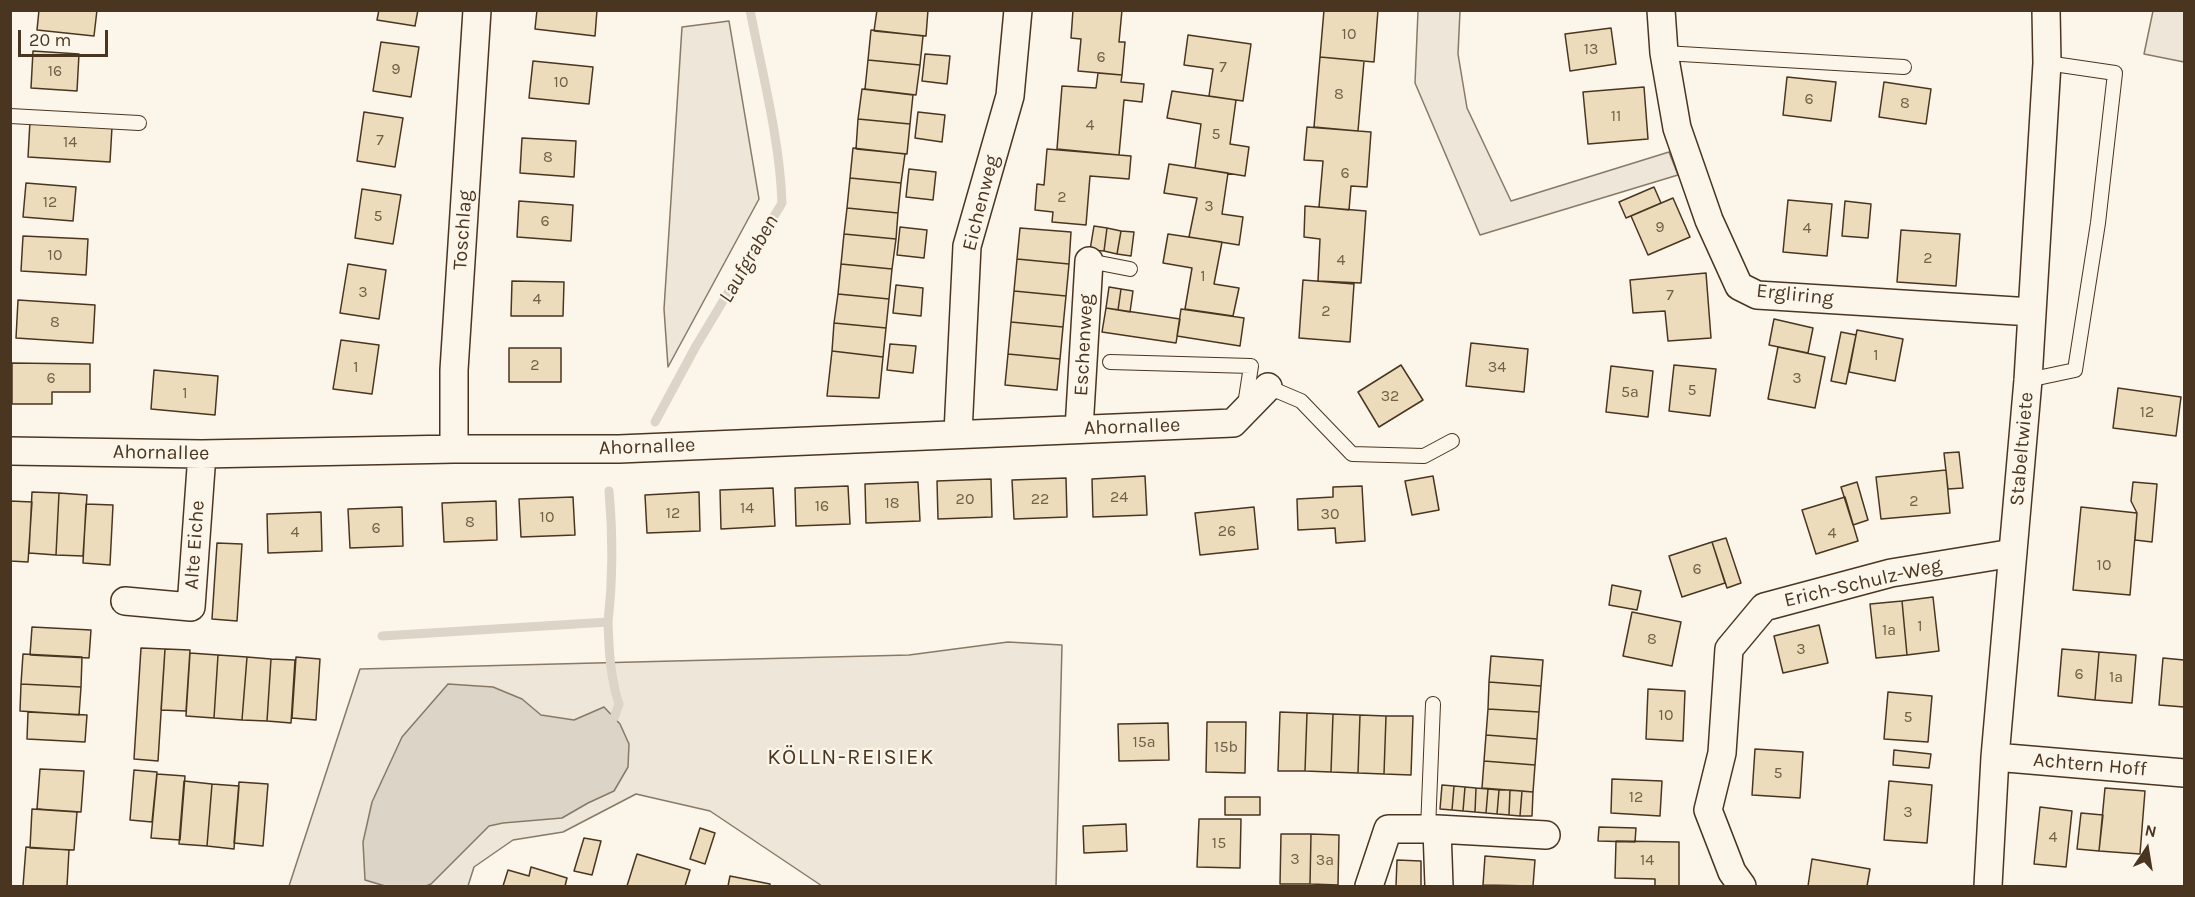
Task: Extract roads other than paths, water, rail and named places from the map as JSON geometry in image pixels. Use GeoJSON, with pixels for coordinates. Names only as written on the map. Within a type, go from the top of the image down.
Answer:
{"type":"FeatureCollection","features":[{"type":"Feature","properties":{"kind":"street","name":"Toschlag"},"geometry":{"type":"LineString","coordinates":[[454,449],[455,359],[477,10]]}},
{"type":"Feature","properties":{"kind":"street","name":"Eichenweg"},"geometry":{"type":"LineString","coordinates":[[958,433],[967,246],[1010,96],[1018,10]]}},
{"type":"Feature","properties":{"kind":"street","name":"Ergliring"},"geometry":{"type":"LineString","coordinates":[[1661,10],[1664,53],[1677,128],[1709,220],[1739,286],[1757,295],[2032,312]]}},
{"type":"Feature","properties":{"kind":"street","name":"Stabeltwiete"},"geometry":{"type":"LineString","coordinates":[[1988,886],[1995,757],[2028,380],[2047,63],[2046,10]]}},
{"type":"Feature","properties":{"kind":"street","name":"Eschenweg"},"geometry":{"type":"LineString","coordinates":[[1079,429],[1089,261]]}},
{"type":"Feature","properties":{"kind":"street","name":"Ahornallee"},"geometry":{"type":"LineString","coordinates":[[10,451],[202,454],[454,449],[629,449],[958,433],[1233,423],[1268,387]]}},
{"type":"Feature","properties":{"kind":"street","name":"Alte Eiche"},"geometry":{"type":"LineString","coordinates":[[125,601],[191,607],[202,454]]}},
{"type":"Feature","properties":{"kind":"street","name":"Erich-Schulz-Weg"},"geometry":{"type":"LineString","coordinates":[[1743,886],[1732,872],[1708,810],[1722,753],[1730,649],[1736,640],[1764,607],[1891,573],[2013,553]]}},
{"type":"Feature","properties":{"kind":"street","name":"Achtern Hoff"},"geometry":{"type":"LineString","coordinates":[[1995,757],[2184,772]]}},
{"type":"Feature","properties":{"kind":"street"},"geometry":{"type":"LineString","coordinates":[[1369,886],[1388,829],[1546,835]]}},
{"type":"Feature","properties":{"kind":"street"},"geometry":{"type":"LineString","coordinates":[[1432,829],[1439,886]]}},
{"type":"Feature","properties":{"kind":"lane"},"geometry":{"type":"LineString","coordinates":[[1664,53],[1904,66]]}},
{"type":"Feature","properties":{"kind":"lane"},"geometry":{"type":"LineString","coordinates":[[2028,380],[2075,370],[2098,223],[2115,73],[2047,63]]}},
{"type":"Feature","properties":{"kind":"lane"},"geometry":{"type":"LineString","coordinates":[[10,116],[139,123]]}},
{"type":"Feature","properties":{"kind":"lane"},"geometry":{"type":"LineString","coordinates":[[1089,261],[1130,269]]}},
{"type":"Feature","properties":{"kind":"lane"},"geometry":{"type":"LineString","coordinates":[[1110,362],[1251,366],[1245,410]]}},
{"type":"Feature","properties":{"kind":"lane"},"geometry":{"type":"LineString","coordinates":[[1268,387],[1301,401],[1352,454],[1424,456],[1452,441]]}},
{"type":"Feature","properties":{"kind":"lane"},"geometry":{"type":"LineString","coordinates":[[1432,829],[1433,704]]}},
{"type":"Feature","properties":{"kind":"waterway","name":"Laufgraben"},"geometry":{"type":"LineString","coordinates":[[655,422],[696,346],[782,203],[778,155],[750,10]]}},
{"type":"Feature","properties":{"kind":"waterway","name":"Laufgraben"},"geometry":{"type":"LineString","coordinates":[[382,636],[608,622],[612,557],[609,491]]}},
{"type":"Feature","properties":{"kind":"waterway"},"geometry":{"type":"LineString","coordinates":[[608,622],[612,674],[619,704],[614,718]]}},
{"type":"Feature","properties":{"kind":"district","name":"KÖLLN-REISIEK"},"geometry":{"type":"Point","coordinates":[851,758]}}]}
